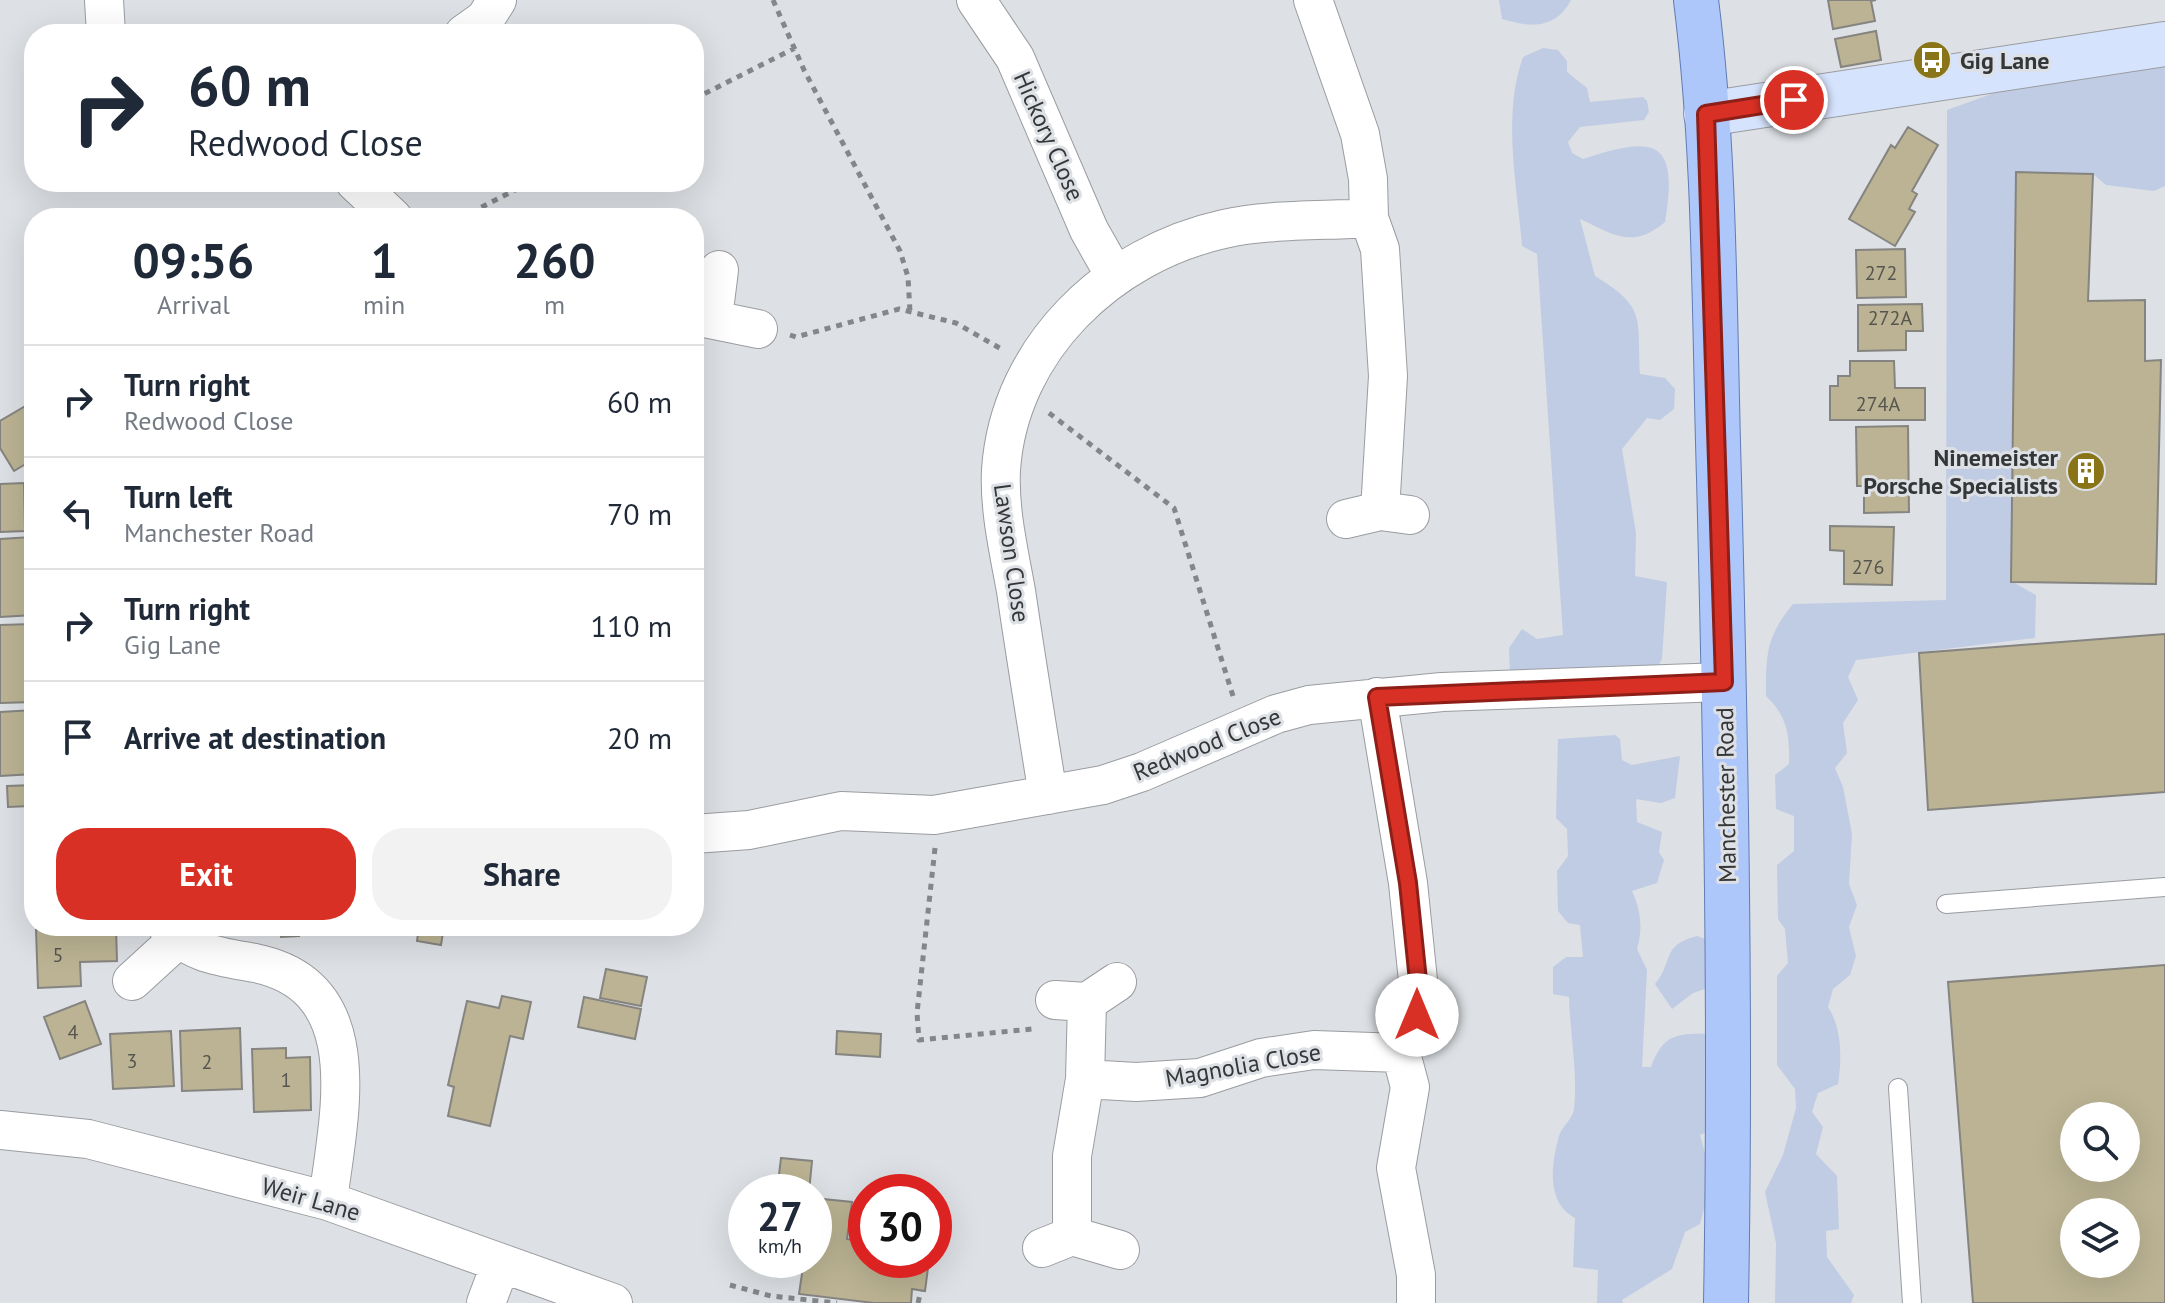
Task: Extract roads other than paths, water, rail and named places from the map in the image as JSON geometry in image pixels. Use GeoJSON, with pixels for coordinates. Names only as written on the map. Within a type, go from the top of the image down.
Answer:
{"type":"FeatureCollection","features":[{"type":"Feature","properties":{"kind":"main road","name":"Manchester Road"},"geometry":{"type":"LineString","coordinates":[[1696,0],[1706,114],[1724,682],[1729,1150],[1726,1303]]}},
{"type":"Feature","properties":{"kind":"street"},"geometry":{"type":"LineString","coordinates":[[104,0],[105,24]]}},
{"type":"Feature","properties":{"kind":"street"},"geometry":{"type":"LineString","coordinates":[[478,24],[497,0]]}},
{"type":"Feature","properties":{"kind":"street","name":"Hickory Close"},"geometry":{"type":"LineString","coordinates":[[976,0],[1015,58],[1089,230],[1115,276]]}},
{"type":"Feature","properties":{"kind":"street"},"geometry":{"type":"LineString","coordinates":[[1313,0],[1360,134],[1368,179],[1369,218],[1383,270],[1388,376],[1379,515]]}},
{"type":"Feature","properties":{"kind":"street"},"geometry":{"type":"LineString","coordinates":[[1706,114],[2165,44]]}},
{"type":"Feature","properties":{"kind":"street"},"geometry":{"type":"LineString","coordinates":[[366,192],[382,208]]}},
{"type":"Feature","properties":{"kind":"street","name":"Lawson Close"},"geometry":{"type":"LineString","coordinates":[[1048,795],[1005,527],[1001,472],[1008,429],[1025,383],[1053,331],[1115,276],[1165,250],[1224,228],[1369,218]]}},
{"type":"Feature","properties":{"kind":"street"},"geometry":{"type":"LineString","coordinates":[[719,270],[704,317],[758,329]]}},
{"type":"Feature","properties":{"kind":"street","name":"Redwood Close"},"geometry":{"type":"LineString","coordinates":[[704,833],[749,830],[841,811],[934,815],[1103,785],[1142,772],[1243,727],[1309,705],[1377,697],[1724,682]]}},
{"type":"Feature","properties":{"kind":"street"},"geometry":{"type":"LineString","coordinates":[[1377,697],[1408,883],[1420,1000],[1401,1053],[1410,1087],[1396,1168],[1412,1246],[1416,1303]]}},
{"type":"Feature","properties":{"kind":"street"},"geometry":{"type":"LineString","coordinates":[[132,981],[170,936]]}},
{"type":"Feature","properties":{"kind":"street"},"geometry":{"type":"LineString","coordinates":[[180,936],[217,956],[274,967],[310,993],[331,1022],[338,1042],[341,1079],[328,1201]]}},
{"type":"Feature","properties":{"kind":"street"},"geometry":{"type":"LineString","coordinates":[[1087,995],[1085,1079],[1057,1242],[1120,1250]]}},
{"type":"Feature","properties":{"kind":"street","name":"Magnolia Close"},"geometry":{"type":"LineString","coordinates":[[1085,1079],[1136,1082],[1200,1078],[1261,1058],[1314,1050],[1401,1053]]}},
{"type":"Feature","properties":{"kind":"street","name":"Weir Lane"},"geometry":{"type":"LineString","coordinates":[[0,1130],[88,1139],[328,1201],[613,1303]]}},
{"type":"Feature","properties":{"kind":"street"},"geometry":{"type":"LineString","coordinates":[[486,1303],[501,1263]]}},
{"type":"Feature","properties":{"kind":"lane"},"geometry":{"type":"LineString","coordinates":[[1946,904],[2165,887]]}},
{"type":"Feature","properties":{"kind":"lane"},"geometry":{"type":"LineString","coordinates":[[1898,1088],[1912,1303]]}},
{"type":"Feature","properties":{"kind":"place","name":"Gig Lane"},"geometry":{"type":"Point","coordinates":[1932,60]}},
{"type":"Feature","properties":{"kind":"place","name":"Ninemeister Porsche Specialists"},"geometry":{"type":"Point","coordinates":[2086,471]}}]}
